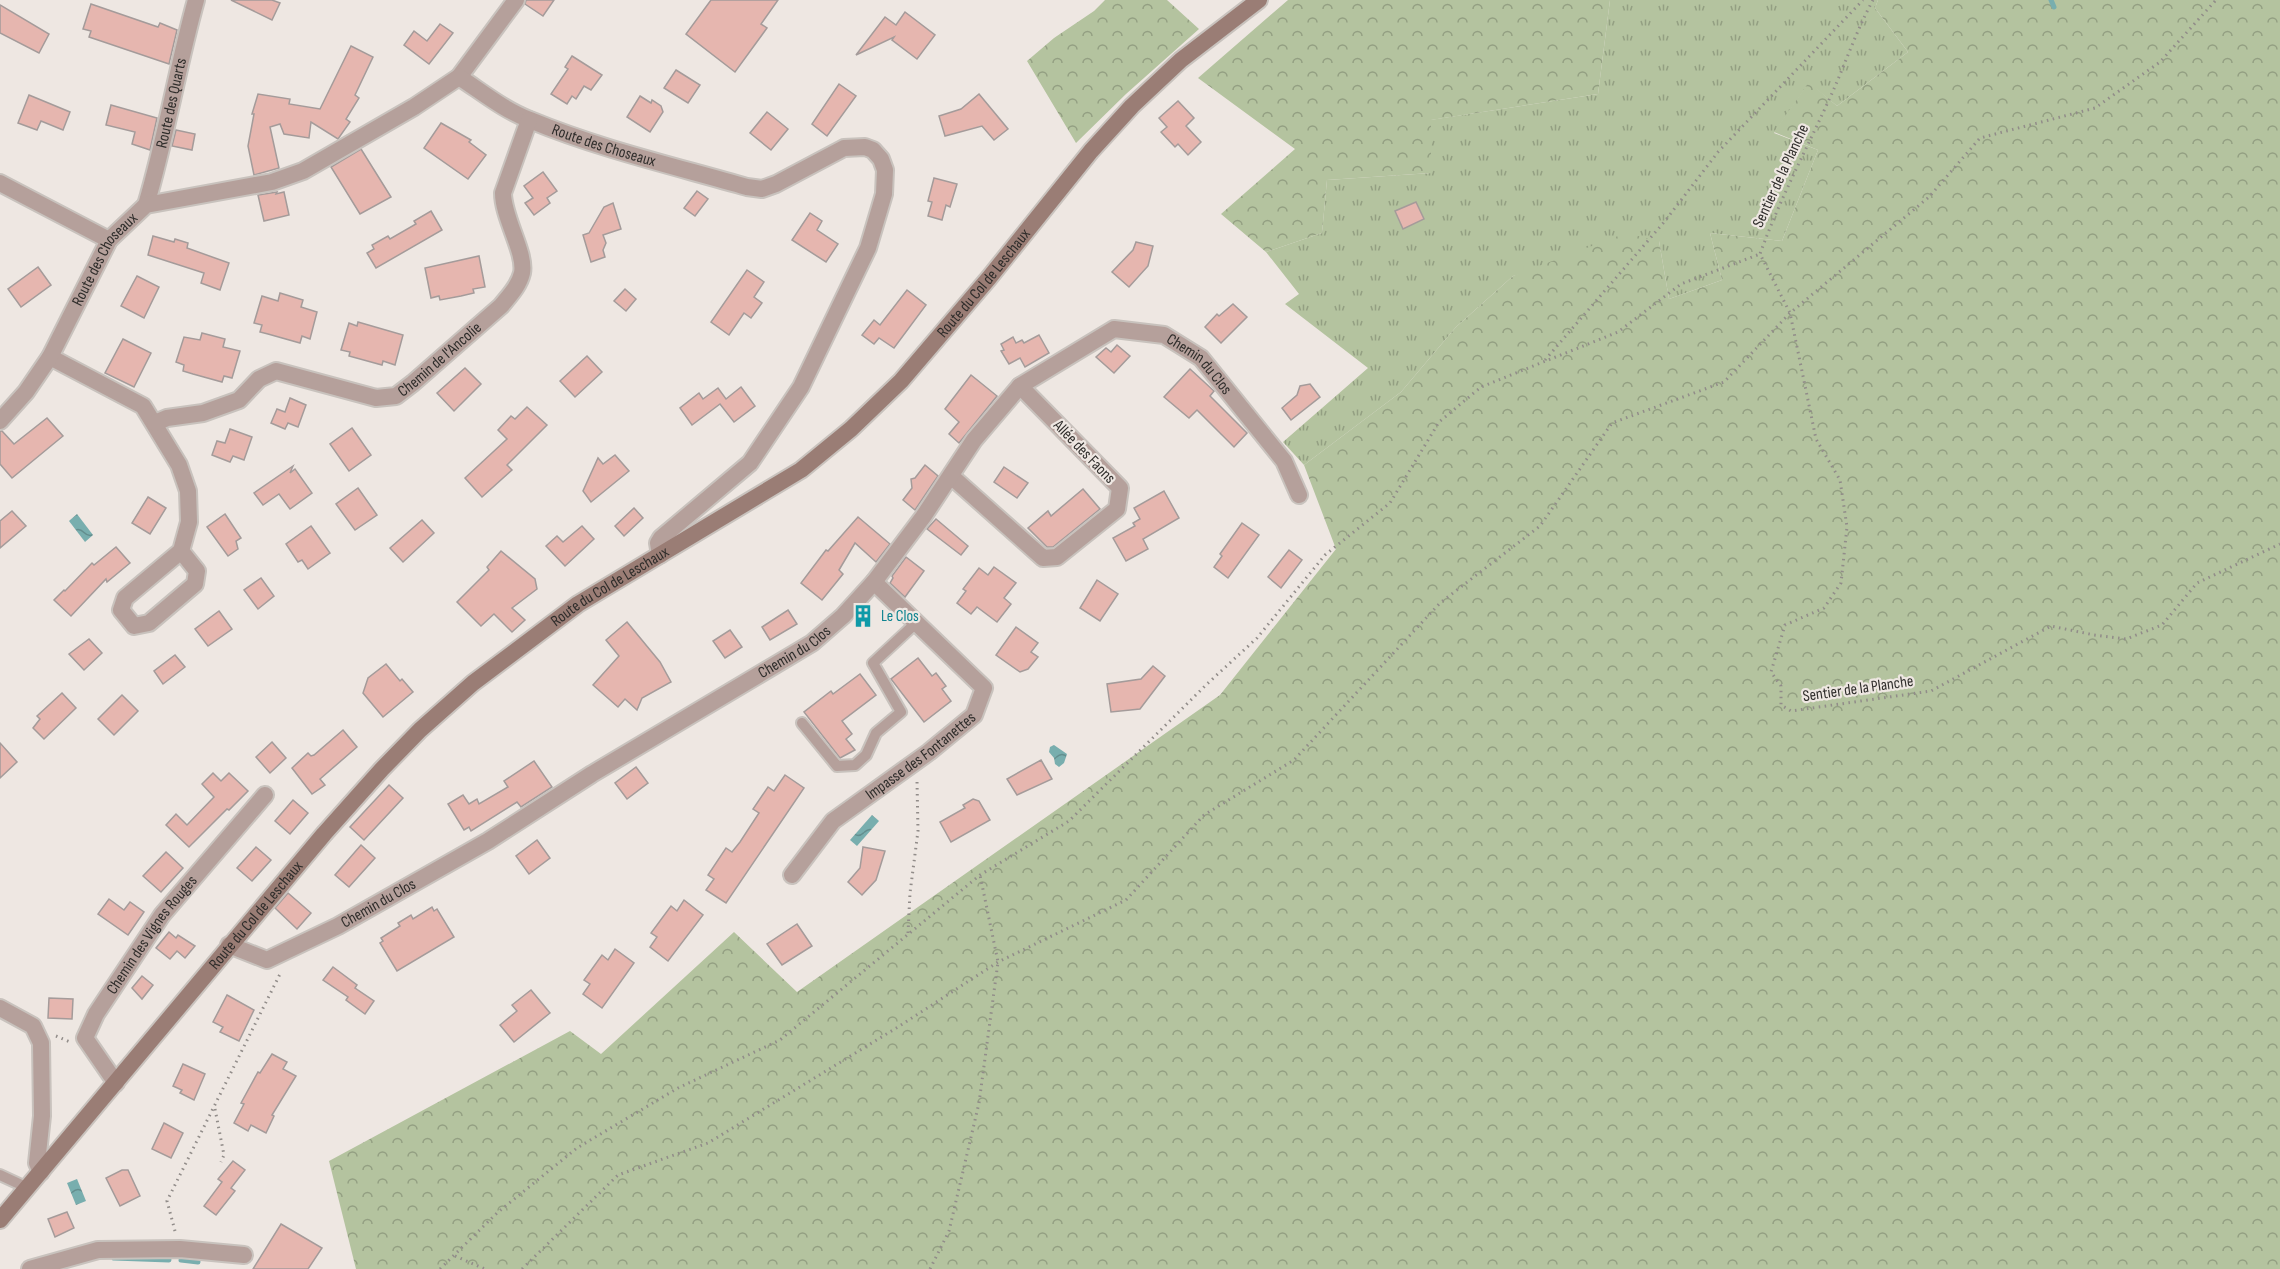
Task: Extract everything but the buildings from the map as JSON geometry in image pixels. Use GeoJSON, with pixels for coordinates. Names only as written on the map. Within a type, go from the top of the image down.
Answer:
{"type":"FeatureCollection","features":[{"type":"Feature","properties":{"kind":"main road","name":"Route du Col de Leschaux"},"geometry":{"type":"LineString","coordinates":[[0,1220],[229,945],[374,777],[443,709],[473,683],[569,610],[801,470],[880,403],[982,286],[1091,151],[1132,106],[1181,60],[1259,0]]}},
{"type":"Feature","properties":{"kind":"street","name":"Route des Quarts"},"geometry":{"type":"LineString","coordinates":[[146,205],[169,119],[176,78],[196,0]]}},
{"type":"Feature","properties":{"kind":"street"},"geometry":{"type":"LineString","coordinates":[[459,77],[516,0]]}},
{"type":"Feature","properties":{"kind":"street","name":"Route des Choseaux"},"geometry":{"type":"LineString","coordinates":[[2,415],[26,392],[50,357],[109,240],[146,205],[272,182],[303,171],[414,107],[459,77],[509,110],[529,120],[594,143],[747,187],[762,189],[776,184],[844,148],[865,147],[873,150],[881,159],[885,170],[884,194],[868,248],[801,387],[750,463],[661,538],[658,543],[660,555]]}},
{"type":"Feature","properties":{"kind":"street","name":"Chemin de l'Ancolie"},"geometry":{"type":"LineString","coordinates":[[155,423],[167,418],[203,413],[239,400],[259,379],[276,371],[376,398],[396,396],[413,383],[501,306],[514,291],[522,272],[519,254],[503,206],[503,193],[529,120]]}},
{"type":"Feature","properties":{"kind":"street"},"geometry":{"type":"LineString","coordinates":[[0,183],[109,240]]}},
{"type":"Feature","properties":{"kind":"street","name":"Chemin du Clos"},"geometry":{"type":"LineString","coordinates":[[229,945],[267,960],[338,926],[488,841],[602,768],[812,643],[843,616],[874,582],[951,476],[974,440],[1020,386],[1114,329],[1164,335],[1201,358],[1284,461],[1299,495]]}},
{"type":"Feature","properties":{"kind":"street"},"geometry":{"type":"LineString","coordinates":[[50,357],[143,406],[179,465],[188,491],[189,522],[181,551],[124,598],[121,610],[134,626],[149,623],[195,584],[197,571],[181,551]]}},
{"type":"Feature","properties":{"kind":"street","name":"Allée des Faons"},"geometry":{"type":"LineString","coordinates":[[951,476],[1042,558],[1057,557],[1117,509],[1120,488],[1020,386]]}},
{"type":"Feature","properties":{"kind":"street","name":"Impasse des Fontanettes"},"geometry":{"type":"LineString","coordinates":[[792,875],[833,821],[929,752],[974,715],[984,688],[874,582]]}},
{"type":"Feature","properties":{"kind":"street","name":"Chemin des Vignes Rouges"},"geometry":{"type":"LineString","coordinates":[[85,1038],[96,1014],[162,915],[265,795]]}},
{"type":"Feature","properties":{"kind":"street"},"geometry":{"type":"LineString","coordinates":[[0,1008],[33,1026],[41,1043],[42,1116],[37,1162],[41,1172]]}},
{"type":"Feature","properties":{"kind":"street"},"geometry":{"type":"LineString","coordinates":[[85,1038],[116,1083]]}},
{"type":"Feature","properties":{"kind":"street"},"geometry":{"type":"LineString","coordinates":[[30,1269],[98,1250],[180,1249],[244,1255]]}},
{"type":"Feature","properties":{"kind":"lane"},"geometry":{"type":"LineString","coordinates":[[802,723],[837,766],[855,765],[866,755],[876,733],[900,712],[873,663],[917,622]]}},
{"type":"Feature","properties":{"kind":"lane"},"geometry":{"type":"LineString","coordinates":[[0,1175],[28,1188]]}},
{"type":"Feature","properties":{"kind":"path"},"geometry":{"type":"LineString","coordinates":[[1544,361],[1665,221],[1718,152],[1863,0]]}},
{"type":"Feature","properties":{"kind":"path","name":"Sentier de la Planche"},"geometry":{"type":"LineString","coordinates":[[1873,0],[1857,28],[1830,99],[1772,220],[1760,254],[1790,313],[1816,439],[1840,480],[1847,527],[1841,583],[1824,608],[1785,626],[1771,672],[1781,686],[1781,705],[1791,711],[1931,691],[2051,626],[2126,639],[2162,625],[2197,583],[2280,544]]}},
{"type":"Feature","properties":{"kind":"path"},"geometry":{"type":"LineString","coordinates":[[522,1269],[618,1175],[708,1143],[898,1027],[998,962],[1126,900],[1204,815],[1294,760],[1440,603],[1540,526],[1612,423],[1724,382],[1790,313],[1929,197],[1980,138],[2095,108],[2160,62],[2216,0]]}},
{"type":"Feature","properties":{"kind":"path"},"geometry":{"type":"LineString","coordinates":[[440,1269],[497,1213],[577,1148],[678,1088],[780,1040],[980,874],[1069,821],[1207,684],[1257,638],[1325,555],[1390,503],[1439,422],[1481,387],[1618,332],[1680,284],[1760,254]]}},
{"type":"Feature","properties":{"kind":"path"},"geometry":{"type":"LineString","coordinates":[[908,935],[910,893],[918,831],[917,780]]}},
{"type":"Feature","properties":{"kind":"path"},"geometry":{"type":"LineString","coordinates":[[930,1269],[949,1231],[979,1103],[998,962],[980,874]]}},
{"type":"Feature","properties":{"kind":"path"},"geometry":{"type":"LineString","coordinates":[[180,1249],[167,1201],[292,948]]}},
{"type":"Feature","properties":{"kind":"path"},"geometry":{"type":"LineString","coordinates":[[33,1026],[75,1044],[85,1038]]}},
{"type":"Feature","properties":{"kind":"path"},"geometry":{"type":"LineString","coordinates":[[215,1107],[224,1155],[221,1162]]}},
{"type":"Feature","properties":{"kind":"path"},"geometry":{"type":"LineString","coordinates":[[455,1256],[485,1269]]}},
{"type":"Feature","properties":{"kind":"green space"},"geometry":{"type":"Polygon","coordinates":[[[1105,0],[1167,0],[1199,29],[1126,94],[1076,143],[1027,61],[1054,38],[1094,11],[1105,0]]]}},
{"type":"Feature","properties":{"kind":"green space"},"geometry":{"type":"Polygon","coordinates":[[[1288,0],[1610,0],[1598,94],[1431,120],[1431,173],[1327,180],[1322,233],[1266,252],[1221,214],[1295,149],[1198,78],[1288,0]]]}},
{"type":"Feature","properties":{"kind":"green space"},"geometry":{"type":"Polygon","coordinates":[[[1610,0],[1878,0],[1875,8],[1908,52],[1837,106],[1809,83],[1774,133],[1818,150],[1782,241],[1710,233],[1722,280],[1669,299],[1659,241],[1513,276],[1456,327],[1401,392],[1304,465],[1283,442],[1368,368],[1285,304],[1299,294],[1266,252],[1322,233],[1327,180],[1431,173],[1430,120],[1598,94],[1610,0]]]}},
{"type":"Feature","properties":{"kind":"green space"},"geometry":{"type":"Polygon","coordinates":[[[1878,0],[2280,0],[2280,1269],[356,1269],[329,1161],[570,1031],[601,1054],[734,932],[797,992],[1220,695],[1336,549],[1304,465],[1401,392],[1456,327],[1513,276],[1626,233],[1659,241],[1669,299],[1722,280],[1710,233],[1782,241],[1818,150],[1774,132],[1809,82],[1837,106],[1908,52],[1875,8],[1878,0]]]}},
{"type":"Feature","properties":{"kind":"water"},"geometry":{"type":"Polygon","coordinates":[[[77,514],[93,535],[85,542],[69,521],[77,514]]]}},
{"type":"Feature","properties":{"kind":"water"},"geometry":{"type":"Polygon","coordinates":[[[1054,745],[1067,754],[1064,763],[1059,767],[1049,752],[1050,747],[1054,745]]]}},
{"type":"Feature","properties":{"kind":"water"},"geometry":{"type":"Polygon","coordinates":[[[872,815],[879,821],[857,846],[850,840],[872,815]]]}},
{"type":"Feature","properties":{"kind":"water"},"geometry":{"type":"Polygon","coordinates":[[[77,1179],[86,1201],[76,1205],[67,1183],[77,1179]]]}},
{"type":"Feature","properties":{"kind":"waterway"},"geometry":{"type":"LineString","coordinates":[[2051,0],[2054,7]]}},
{"type":"Feature","properties":{"kind":"waterway"},"geometry":{"type":"LineString","coordinates":[[114,1258],[169,1260]]}},
{"type":"Feature","properties":{"kind":"waterway"},"geometry":{"type":"LineString","coordinates":[[181,1260],[198,1262]]}},
{"type":"Feature","properties":{"kind":"place","name":"Le Clos"},"geometry":{"type":"Point","coordinates":[863,616]}}]}
